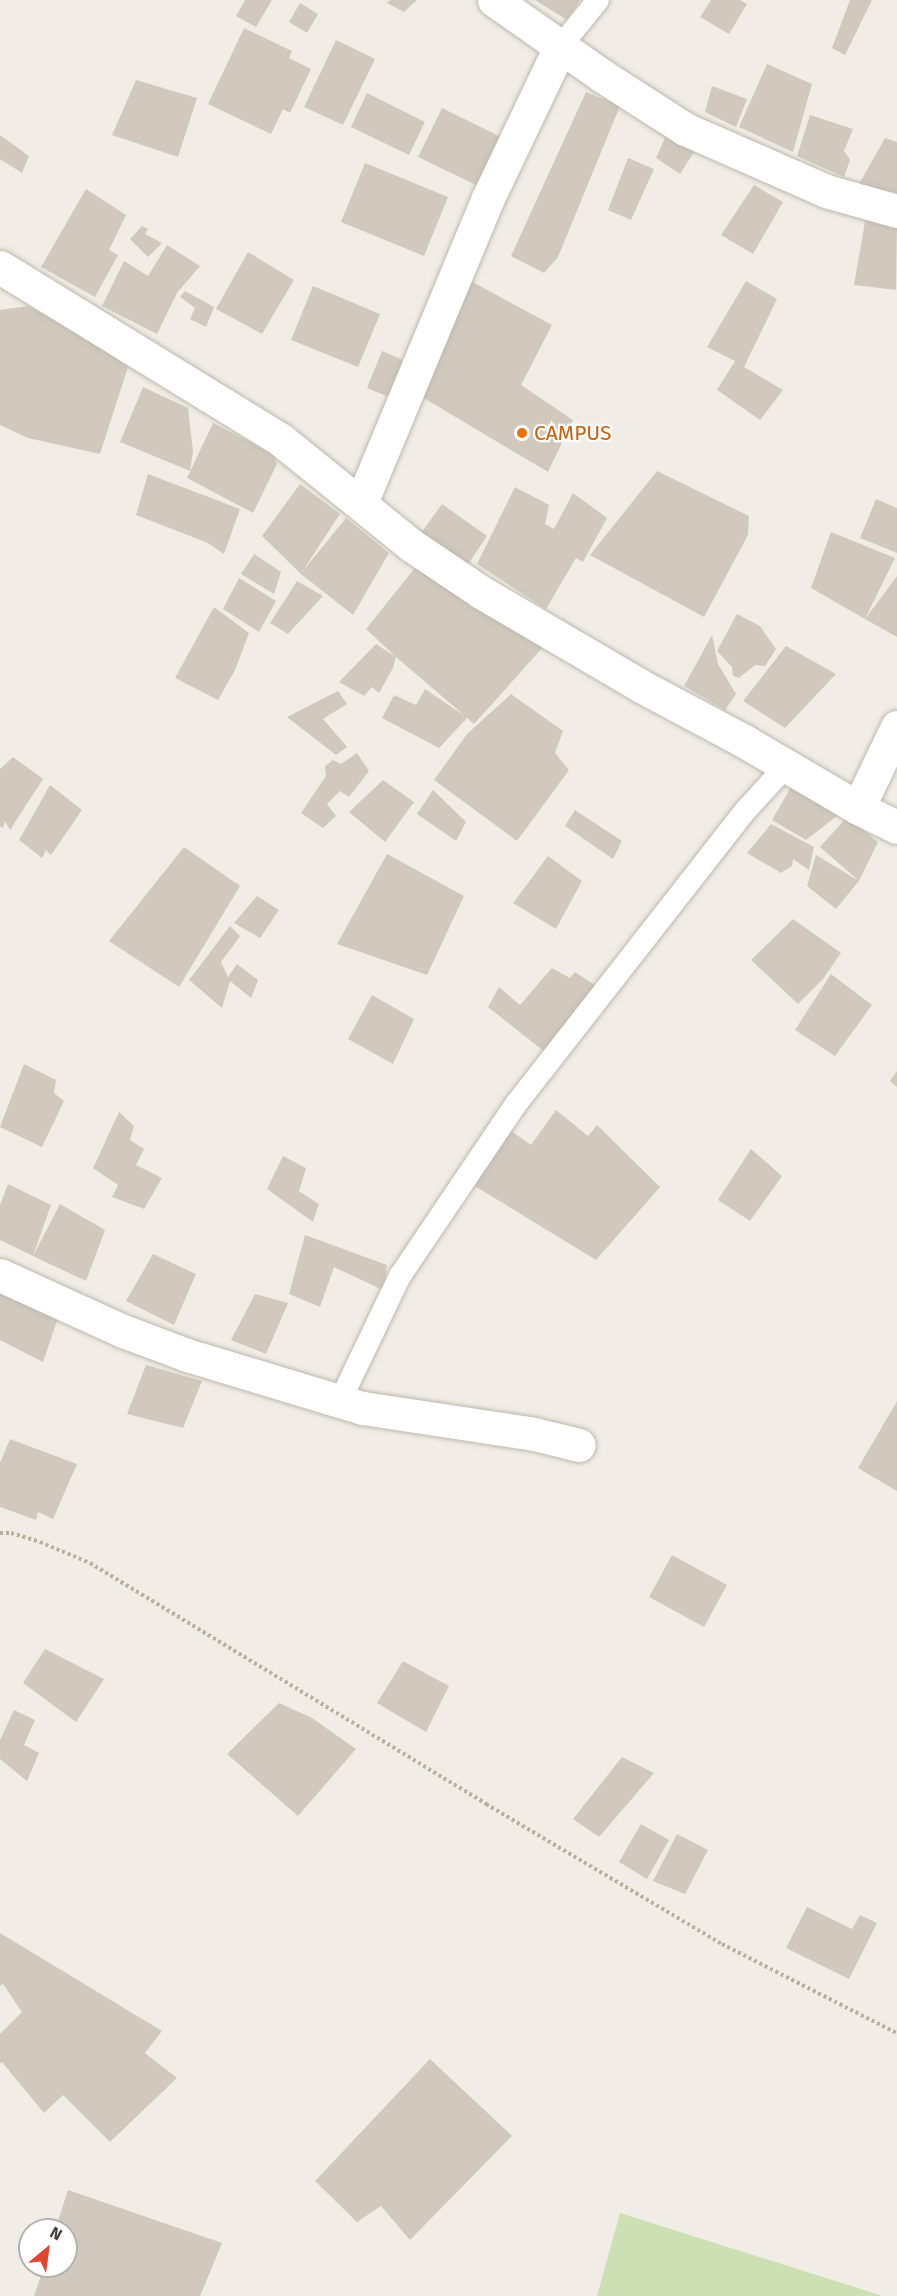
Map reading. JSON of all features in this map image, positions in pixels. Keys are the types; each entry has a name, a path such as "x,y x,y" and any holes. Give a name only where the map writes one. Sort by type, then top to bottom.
{"street":[{"path":"494,0 560,47 685,129 826,191 897,211"},
{"path":"361,503 488,198 560,47"},
{"path":"0,268 281,440 411,545 481,592 641,686 858,808 897,826"},
{"path":"858,808 897,727"},
{"path":"0,1275 123,1330 187,1355 363,1408 534,1434 579,1445"}],"lane":[{"path":"560,47 598,0"},
{"path":"340,1401 400,1276 516,1104 746,810 786,766"}],"path":[{"path":"0,1533 11,1533 40,1542 90,1563 722,1944 897,2033"}],"green space":[{"path":"620,2213 883,2296 597,2296"}],"building":[{"path":"245,0 272,0 256,27 236,16"},
{"path":"390,0 417,0 404,12 387,3"},
{"path":"535,0 580,0 567,20"},
{"path":"711,0 740,0 747,4 729,34 700,17"},
{"path":"850,0 872,0 845,55 832,48"},
{"path":"300,3 318,14 307,33 289,22"},
{"path":"244,28 292,51 289,58 311,69 290,113 283,109 271,134 208,104"},
{"path":"336,40 375,59 343,125 304,107"},
{"path":"767,64 812,84 793,152 739,127"},
{"path":"136,80 197,98 178,157 112,135"},
{"path":"712,86 747,99 736,127 705,112"},
{"path":"586,92 620,106 558,257 544,273 511,256"},
{"path":"367,93 425,122 409,155 351,127"},
{"path":"442,108 501,137 478,186 418,157"},
{"path":"810,115 853,129 844,151 850,160 844,177 797,156"},
{"path":"668,131 696,149 680,174 656,158"},
{"path":"0,135 29,156 22,173 0,159"},
{"path":"885,138 897,142 897,193 859,184"},
{"path":"628,158 654,169 631,220 608,210"},
{"path":"365,163 448,197 424,256 341,222"},
{"path":"754,185 783,202 753,254 721,235"},
{"path":"86,189 126,215 109,250 118,255 95,297 41,267"},
{"path":"866,216 897,222 896,290 854,285"},
{"path":"142,226 148,229 145,234 162,243 148,257 130,239"},
{"path":"167,245 200,266 177,293 157,334 102,306 124,261 148,276"},
{"path":"248,252 294,280 262,334 216,309"},
{"path":"469,280 552,325 521,385 573,420 548,472 422,397"},
{"path":"746,281 777,299 744,367 783,390 760,420 717,390 735,361 707,347"},
{"path":"313,286 380,314 358,367 291,340"},
{"path":"185,291 214,307 206,327 190,319 195,308 180,297"},
{"path":"28,306 80,334 128,367 100,454 28,438 0,425 0,310"},
{"path":"382,351 410,363 396,400 367,388"},
{"path":"143,387 188,408 193,451 190,471 120,442"},
{"path":"213,423 273,454 277,464 253,513 187,478"},
{"path":"657,471 749,516 748,535 704,617 590,555"},
{"path":"148,474 240,509 224,554 208,543 136,515"},
{"path":"300,484 340,514 302,572 346,518 389,553 353,615 301,574 262,536"},
{"path":"515,487 549,505 545,524 554,529 573,493 607,518 583,562 576,558 546,609 477,564"},
{"path":"876,499 897,508 897,553 860,538"},
{"path":"442,504 487,536 467,566 421,533"},
{"path":"831,532 895,558 865,619 811,588"},
{"path":"254,554 281,572 274,594 241,574"},
{"path":"422,559 544,646 474,724 467,718 439,748 382,718 394,695 416,705 425,689 465,716 366,629"},
{"path":"897,576 897,637 865,619"},
{"path":"239,578 276,601 259,632 223,609"},
{"path":"297,581 323,596 288,634 270,623"},
{"path":"214,607 249,633 235,670 218,700 175,678"},
{"path":"737,614 760,626 776,649 765,666 755,665 739,678 733,676 732,667 717,651"},
{"path":"712,635 718,664 736,694 725,710 684,686"},
{"path":"376,644 396,657 393,668 379,693 372,687 364,696 339,682"},
{"path":"786,646 836,674 785,728 743,701"},
{"path":"338,691 347,704 323,719 347,747 336,755 287,717"},
{"path":"511,694 563,731 555,753 569,770 517,841 434,780 467,734"},
{"path":"357,753 369,771 349,797 340,791 327,804 336,816 323,828 301,813 326,776 325,766 333,760 341,764"},
{"path":"13,757 43,779 10,830 5,821 3,828 0,826 0,769"},
{"path":"383,780 414,802 385,842 349,812"},
{"path":"795,780 842,812 806,840 772,820"},
{"path":"50,785 82,810 51,855 46,850 42,858 19,840"},
{"path":"433,790 466,822 456,841 417,814"},
{"path":"575,810 622,841 613,859 565,826"},
{"path":"847,817 878,842 859,881 820,847"},
{"path":"771,824 814,847 809,870 793,859 792,866 781,873 747,853"},
{"path":"184,847 240,886 179,987 109,941"},
{"path":"387,854 464,896 427,975 337,944"},
{"path":"816,855 859,881 836,909 807,886"},
{"path":"548,856 582,881 556,929 513,903"},
{"path":"257,896 279,910 260,938 234,923"},
{"path":"793,919 841,953 823,979 798,1004 751,960"},
{"path":"230,926 240,936 221,962 228,977 237,964 258,980 251,998 230,981 222,1008 189,980"},
{"path":"552,968 570,978 575,972 595,985 546,1053 488,1007 499,987 520,1005"},
{"path":"831,974 872,1005 835,1056 795,1030"},
{"path":"372,995 414,1019 393,1064 348,1039"},
{"path":"24,1064 56,1080 54,1093 64,1101 42,1147 0,1127"},
{"path":"897,1071 897,1087 890,1081"},
{"path":"556,1110 588,1136 597,1125 660,1187 596,1260 465,1180 508,1129 531,1145"},
{"path":"119,1112 134,1126 130,1140 144,1149 136,1165 162,1178 144,1209 112,1197 118,1185 93,1168"},
{"path":"751,1149 782,1176 750,1221 718,1200"},
{"path":"283,1156 306,1168 299,1191 319,1204 313,1222 267,1189"},
{"path":"8,1184 51,1205 33,1256 0,1240 0,1205"},
{"path":"60,1204 105,1230 86,1281 33,1256"},
{"path":"305,1235 387,1265 383,1290 334,1267 320,1307 289,1294"},
{"path":"153,1254 196,1274 174,1325 126,1301"},
{"path":"0,1290 58,1318 43,1362 0,1340"},
{"path":"255,1294 288,1303 266,1354 231,1340"},
{"path":"146,1365 202,1381 183,1428 127,1414"},
{"path":"897,1401 897,1491 858,1468"},
{"path":"10,1439 77,1464 53,1519 38,1512 36,1520 0,1507 0,1463"},
{"path":"672,1555 727,1585 704,1627 649,1597"},
{"path":"45,1649 104,1679 76,1722 23,1683"},
{"path":"403,1661 449,1686 426,1732 377,1703"},
{"path":"279,1703 312,1718 356,1749 298,1816 227,1754"},
{"path":"14,1710 35,1720 24,1745 39,1753 27,1781 0,1759 0,1740"},
{"path":"622,1757 654,1773 599,1837 573,1819"},
{"path":"641,1824 669,1840 647,1879 619,1862"},
{"path":"677,1834 708,1850 685,1894 653,1881"},
{"path":"807,1907 852,1929 860,1915 877,1923 849,1979 786,1948"},
{"path":"0,1933 162,2031 145,2053 177,2078 110,2142 63,2095 44,2113 2,2062 0,2064 0,2034 22,2012 3,1984 0,1986"},
{"path":"430,2059 512,2136 410,2240 381,2206 357,2222 315,2181"},
{"path":"68,2190 222,2243 200,2296 34,2296 40,2278 78,2278 78,2218 59,2218"}],"place":[{"name":"CAMPUS","path":"522,433"}]}
